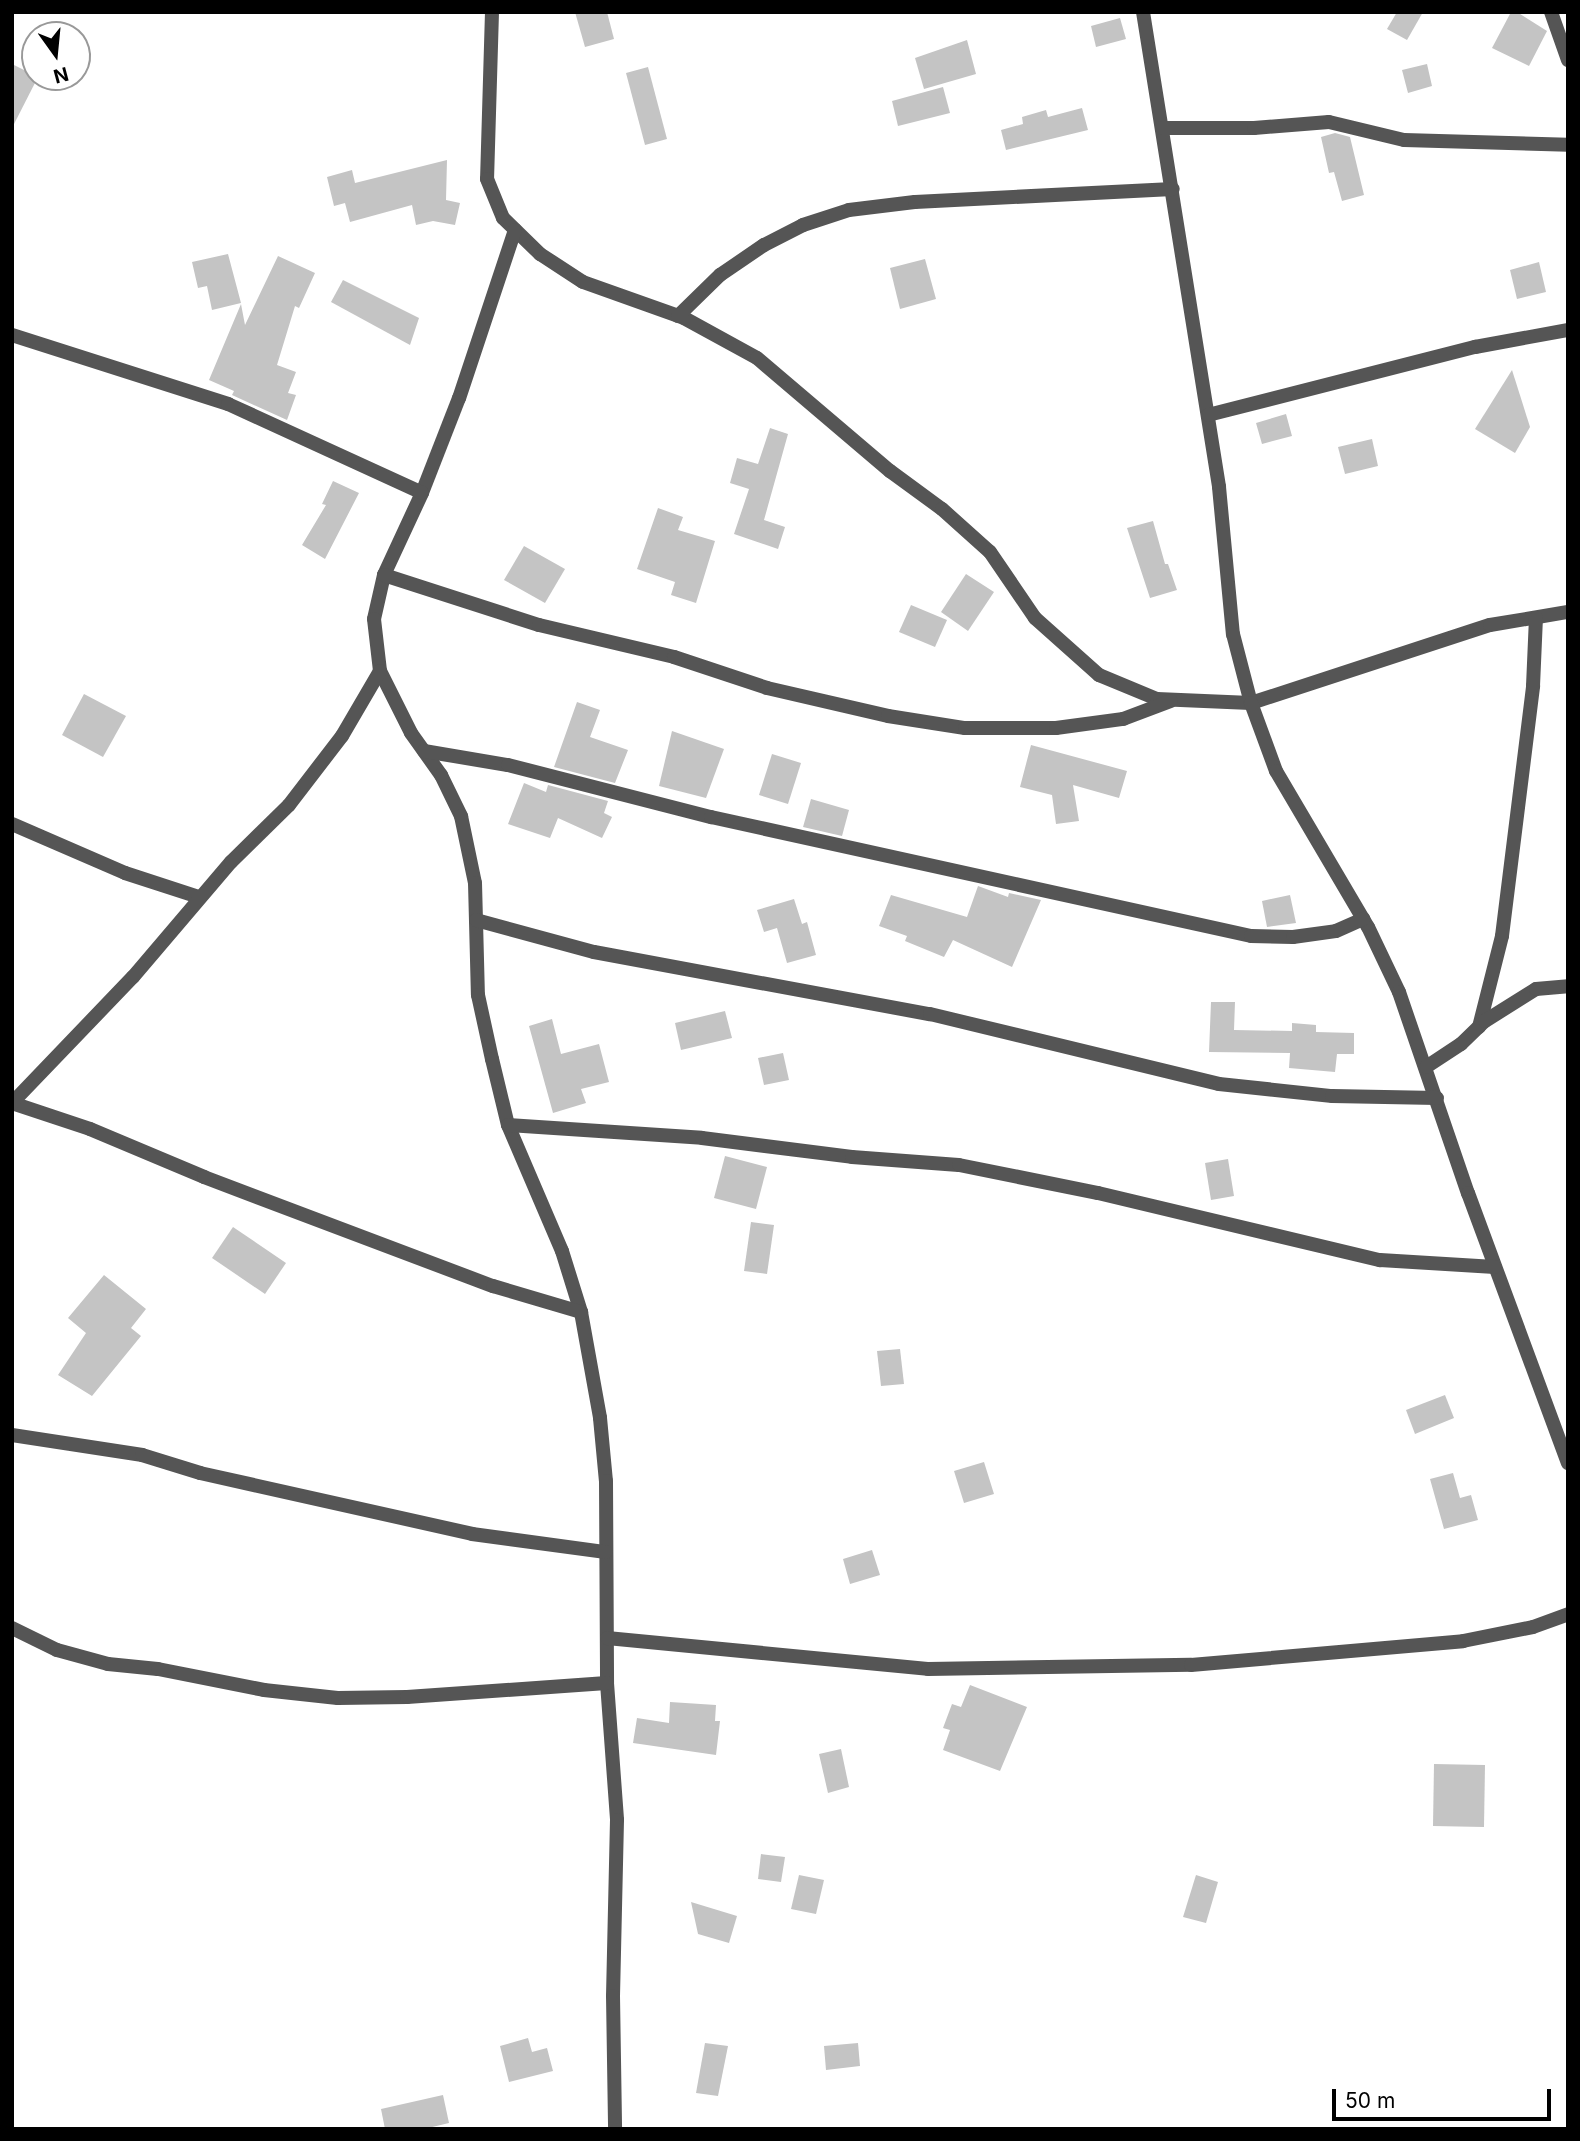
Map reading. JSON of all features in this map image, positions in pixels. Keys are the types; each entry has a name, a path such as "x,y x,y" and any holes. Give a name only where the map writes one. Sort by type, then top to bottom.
{"street":[{"path":"492,12 487,179 503,218 540,254 583,282 678,316 757,358 890,471 942,509 990,552 1035,618 1099,675 1157,699 1251,703 1490,625 1568,612"},
{"path":"1143,12 1219,487 1233,634 1251,703 1276,771 1363,919 1399,992 1495,1267 1568,1463"},
{"path":"1551,12 1568,60"},
{"path":"1162,128 1254,128 1329,122 1404,141 1568,145"},
{"path":"678,316 720,275 764,245 803,225 849,211 915,202 1173,190"},
{"path":"515,230 459,398 422,493 384,575 374,619 380,671 411,733 441,775 461,816 475,883 478,995 508,1125 562,1251 581,1312 600,1418 606,1481 607,1683 617,1820 612,1996 615,2129"},
{"path":"1208,415 1475,347 1568,330"},
{"path":"12,335 228,404 422,493"},
{"path":"384,575 539,625 674,657 767,688 901,718 965,728 1056,727 1124,719 1176,699"},
{"path":"1479,1027 1502,936 1533,686 1536,618"},
{"path":"380,671 342,736 289,806 199,897 132,977 12,1103 90,1129 204,1177 493,1286 581,1312"},
{"path":"424,751 508,765 711,817 1251,936 1293,937 1336,931 1363,919"},
{"path":"12,824 125,873 199,897"},
{"path":"476,920 594,952 930,1014 1219,1084 1332,1096 1437,1098"},
{"path":"1426,1067 1536,989 1568,986"},
{"path":"508,1125 702,1138 852,1157 959,1165 1098,1193 1380,1260 1495,1267"},
{"path":"12,1435 142,1455 200,1473 472,1534 606,1552"},
{"path":"607,1638 928,1669 1191,1665 1463,1641 1533,1627 1568,1614"},
{"path":"12,1629 57,1650 108,1664 158,1669 264,1690 338,1698 407,1697 607,1683"}],"building":[{"path":"575,12 607,12 614,39 585,47"},
{"path":"1397,12 1423,12 1407,40 1387,29"},
{"path":"1511,12 1517,12 1547,31 1529,66 1492,48"},
{"path":"1120,18 1126,39 1096,47 1091,26"},
{"path":"967,40 976,74 924,89 915,58"},
{"path":"12,64 21,68 21,91 31,91 12,128"},
{"path":"1427,64 1432,86 1408,93 1402,70"},
{"path":"648,67 667,139 645,145 626,73"},
{"path":"943,87 950,113 898,126 892,101"},
{"path":"1082,108 1088,130 1006,150 1001,130 1023,124 1022,117 1046,110 1048,117"},
{"path":"1335,133 1350,137 1364,195 1342,201 1334,172 1329,173 1321,137"},
{"path":"447,160 446,200 460,203 455,225 433,221 416,225 412,205 350,222 345,203 334,206 327,177 352,170 355,183"},
{"path":"228,254 241,303 212,310 207,286 198,288 192,262"},
{"path":"278,256 315,273 299,308 295,306 277,365 296,372 288,393 296,395 287,420 232,395 234,391 209,380 241,304 245,325"},
{"path":"925,259 936,299 900,309 890,268"},
{"path":"1539,262 1546,292 1517,299 1510,270"},
{"path":"343,280 419,318 410,345 331,302"},
{"path":"1512,370 1530,427 1515,453 1475,429"},
{"path":"1286,414 1292,436 1262,444 1256,423"},
{"path":"770,428 788,434 764,520 785,527 778,549 734,534 749,489 730,483 737,458 758,464"},
{"path":"1372,439 1378,466 1345,474 1338,447"},
{"path":"333,481 359,493 325,559 302,545 326,505 322,504"},
{"path":"658,508 683,517 678,530 715,541 696,603 671,595 675,582 637,569"},
{"path":"1153,521 1165,564 1168,564 1177,590 1150,598 1127,528"},
{"path":"524,546 565,569 545,603 504,580"},
{"path":"966,574 994,592 968,631 941,612"},
{"path":"911,605 947,620 935,647 899,632"},
{"path":"84,694 126,716 103,757 62,735"},
{"path":"577,702 600,710 590,737 628,750 615,783 554,767"},
{"path":"672,731 724,749 706,798 659,786"},
{"path":"1031,745 1127,771 1119,798 1073,785 1079,821 1056,824 1052,795 1020,787"},
{"path":"772,754 801,763 788,804 759,795"},
{"path":"524,783 546,792 548,785 608,801 604,813 612,817 602,838 558,818 550,838 508,824"},
{"path":"811,799 849,810 842,836 803,827"},
{"path":"978,886 1008,897 1009,893 1041,900 1012,967 953,940 944,957 905,941 907,936 879,926 891,895 967,917"},
{"path":"1290,895 1296,923 1267,927 1262,901"},
{"path":"794,899 802,924 807,922 816,955 787,963 777,928 764,932 757,910"},
{"path":"1211,1002 1235,1002 1234,1030 1292,1031 1292,1023 1316,1025 1316,1032 1354,1033 1354,1054 1337,1054 1335,1072 1289,1068 1290,1053 1209,1052"},
{"path":"725,1011 732,1038 681,1050 675,1023"},
{"path":"552,1019 561,1054 599,1044 609,1082 581,1089 586,1103 553,1113 529,1026"},
{"path":"783,1053 789,1080 764,1085 758,1058"},
{"path":"725,1156 767,1167 756,1209 714,1198"},
{"path":"1228,1159 1234,1196 1211,1200 1205,1163"},
{"path":"751,1222 774,1225 767,1274 744,1271"},
{"path":"233,1227 286,1263 265,1294 212,1258"},
{"path":"104,1275 146,1309 131,1328 141,1336 92,1396 58,1375 86,1333 68,1318"},
{"path":"900,1349 904,1384 881,1386 877,1351"},
{"path":"1445,1395 1454,1418 1415,1434 1406,1410"},
{"path":"984,1462 994,1494 964,1503 954,1471"},
{"path":"1453,1473 1460,1498 1471,1495 1478,1520 1444,1529 1430,1479"},
{"path":"872,1550 880,1575 850,1584 843,1559"},
{"path":"970,1685 1027,1707 1000,1771 943,1750 950,1730 943,1728 952,1704 961,1707"},
{"path":"670,1702 716,1705 715,1721 720,1721 716,1755 633,1743 637,1718 669,1723"},
{"path":"841,1749 849,1787 828,1793 819,1754"},
{"path":"1434,1764 1485,1765 1484,1827 1433,1826"},
{"path":"761,1854 785,1857 781,1882 758,1879"},
{"path":"799,1875 824,1880 816,1914 791,1909"},
{"path":"1196,1875 1218,1882 1206,1923 1183,1917"},
{"path":"691,1902 737,1916 729,1943 698,1934"},
{"path":"528,2038 532,2052 547,2048 553,2071 509,2082 500,2046"},
{"path":"705,2043 728,2046 718,2096 696,2093"},
{"path":"858,2043 860,2066 826,2070 824,2046"},
{"path":"443,2095 449,2123 424,2129 385,2129 381,2109"}]}
